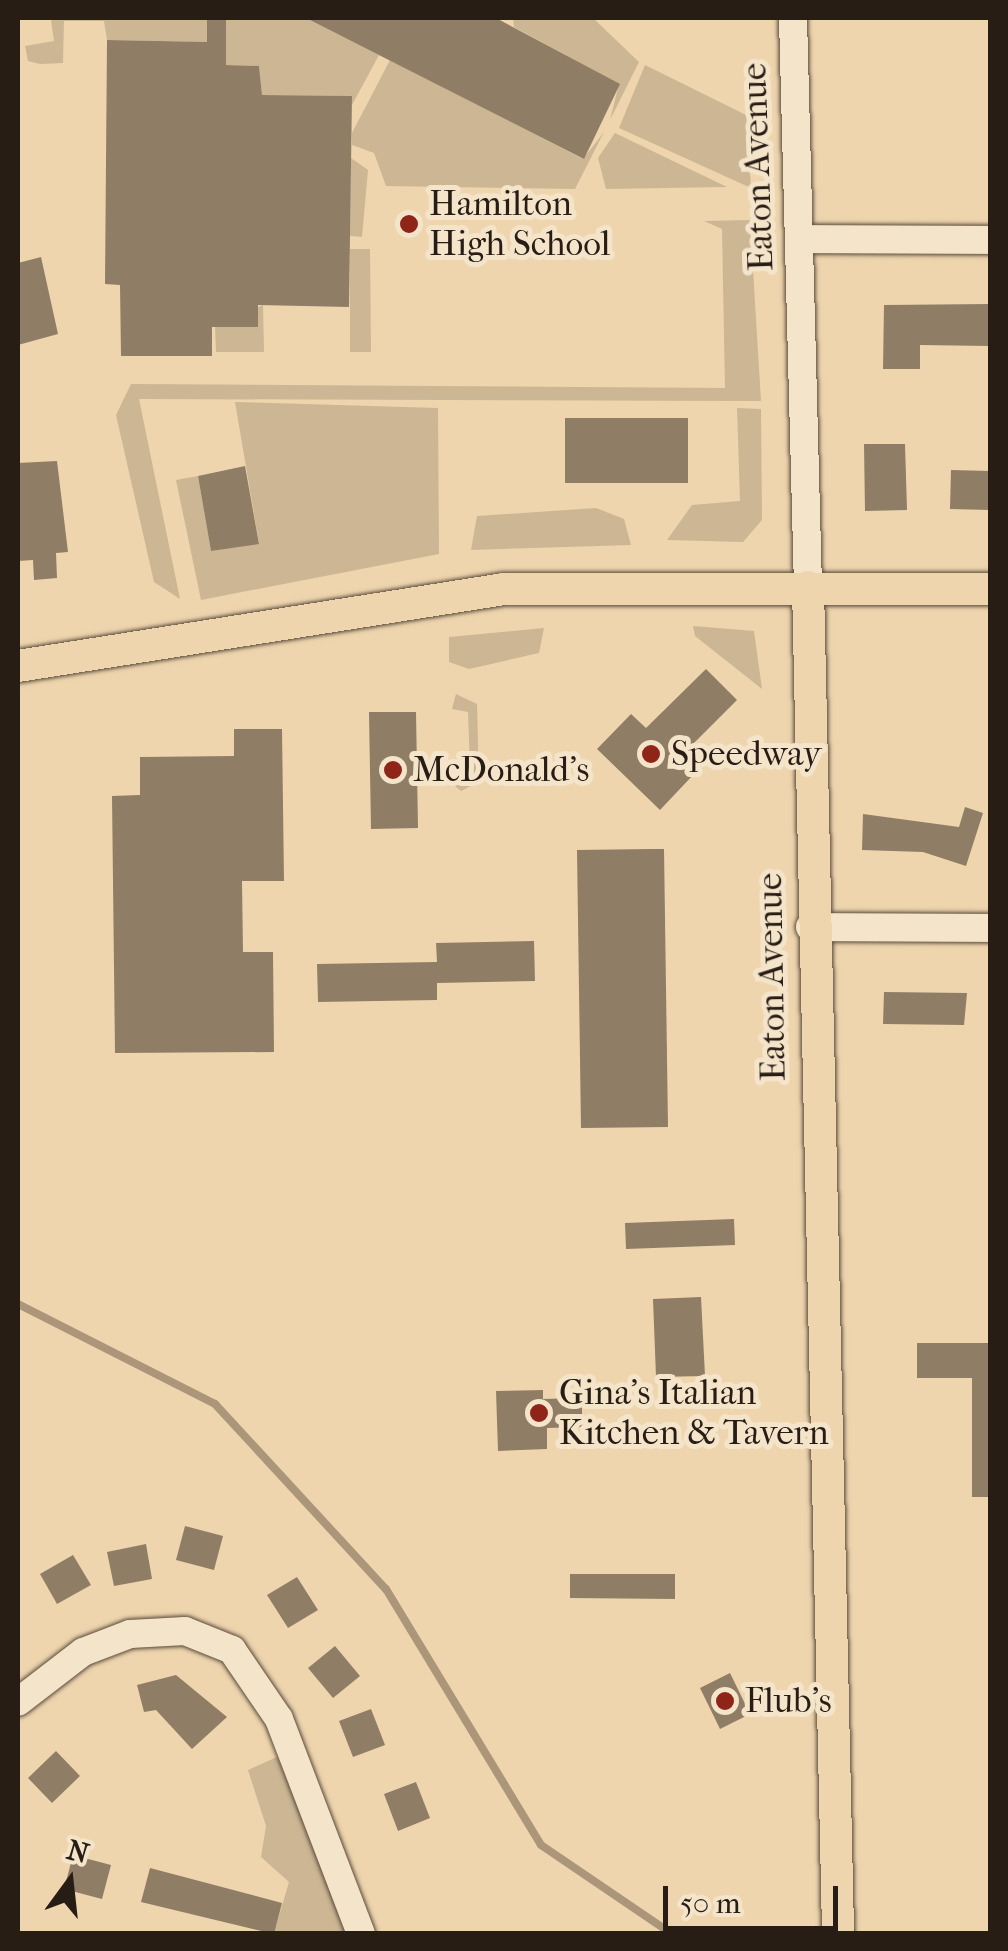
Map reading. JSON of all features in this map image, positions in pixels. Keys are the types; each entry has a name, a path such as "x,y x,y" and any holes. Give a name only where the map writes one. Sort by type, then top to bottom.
{"main road":[{"name":"Eaton Avenue","path":"808,587 810,927 838,1932"},
{"path":"18,666 503,589 990,588"}],"street":[{"name":"Eaton Avenue","path":"793,18 808,587"},
{"path":"801,239 990,240"},
{"path":"810,927 990,928"},
{"path":"18,1702 83,1652 130,1634 185,1631 232,1650 279,1719 361,1934"}],"shaded area":[{"path":"20,18 207,18 207,42 107,40 104,21 64,21 63,63 40,64 28,61 25,46 54,41 51,20"},
{"path":"226,18 306,18 379,55 352,105 351,96 262,95 259,66 226,65"},
{"path":"513,18 593,18 639,62 610,120 619,84 514,27"},
{"path":"390,60 583,159 604,132 575,189 386,186 374,153 352,145 352,133"},
{"path":"645,65 746,115 751,188 619,128"},
{"path":"615,133 727,187 606,189 598,158"},
{"path":"351,158 368,170 362,237 350,236"},
{"path":"750,220 761,401 139,399 180,599 154,582 116,415 131,384 725,388 722,229 704,221"},
{"path":"350,249 370,249 371,352 350,352"},
{"path":"263,305 264,352 216,352 215,327"},
{"path":"235,402 438,408 439,554 201,600 176,480 198,476 211,551 259,543"},
{"path":"737,408 761,409 762,520 743,542 667,540 692,505 740,501"},
{"path":"596,508 624,519 631,545 471,550 477,516"},
{"path":"693,626 754,631 762,689 695,636"},
{"path":"544,628 539,653 469,669 449,662 449,637"},
{"path":"456,694 477,704 479,782 461,791 450,782 470,767 468,712 452,709"},
{"path":"277,1757 357,1933 274,1933 289,1882 261,1857 266,1826 248,1770"}],"building":[{"name":"Hamilton High School","path":"207,18 226,18 226,65 259,66 262,95 352,96 349,307 258,305 258,327 212,327 212,356 121,356 120,285 105,284 107,40 207,42"},
{"name":"Hamilton High School","path":"306,18 496,18 620,84 584,159"},
{"path":"41,257 58,334 18,345 18,263"},
{"path":"990,304 990,346 920,345 920,369 883,369 884,305"},
{"path":"565,418 688,418 688,483 565,483"},
{"path":"864,444 905,444 907,510 865,511"},
{"path":"57,461 68,552 56,553 57,578 34,580 33,560 18,561 18,463"},
{"path":"245,466 259,544 211,551 198,476"},
{"path":"951,470 990,471 990,510 950,509"},
{"path":"706,669 737,700 678,759 694,774 660,810 597,749 631,714 646,728"},
{"name":"McDonald's","path":"369,712 416,712 418,828 371,829"},
{"path":"234,729 282,729 284,881 242,881 243,952 273,952 274,1052 115,1053 112,796 140,795 140,757 234,756"},
{"path":"965,807 983,813 966,866 923,852 862,850 863,814 959,827"},
{"path":"664,849 668,1127 581,1128 577,850"},
{"path":"534,941 535,981 437,983 437,1000 318,1002 317,964 437,962 436,943"},
{"path":"884,992 967,993 964,1025 883,1024"},
{"path":"734,1219 735,1245 626,1249 625,1223"},
{"path":"701,1297 705,1376 656,1377 653,1299"},
{"path":"917,1343 990,1343 990,1497 972,1497 972,1378 917,1378"},
{"name":"Gina's Italian Kitchen & Tavern","path":"543,1390 543,1399 582,1398 582,1427 547,1428 547,1449 498,1451 496,1391"},
{"path":"185,1526 223,1536 214,1570 176,1560"},
{"path":"146,1544 152,1579 114,1586 107,1552"},
{"path":"73,1555 91,1585 57,1604 40,1574"},
{"path":"570,1574 675,1574 675,1599 570,1598"},
{"path":"297,1577 318,1610 288,1628 267,1595"},
{"path":"335,1646 360,1676 333,1698 308,1668"},
{"name":"Flub's","path":"730,1673 750,1714 720,1729 700,1688"},
{"path":"176,1675 227,1717 192,1749 156,1710 144,1712 137,1685"},
{"path":"371,1709 385,1745 353,1757 339,1721"},
{"path":"56,1751 80,1776 52,1803 28,1778"},
{"path":"416,1782 430,1818 398,1831 384,1794"},
{"path":"73,1855 111,1865 102,1899 64,1889"},
{"path":"150,1868 282,1903 274,1934 141,1902"}],"waterway":[{"path":"18,1304 215,1404 386,1589 541,1845 672,1934"}],"place":[{"name":"Hamilton High School","path":"409,224"},
{"name":"Speedway","path":"651,754"},
{"name":"McDonald's","path":"393,770"},
{"name":"Gina's Italian Kitchen & Tavern","path":"539,1413"},
{"name":"Flub's","path":"725,1701"}]}
